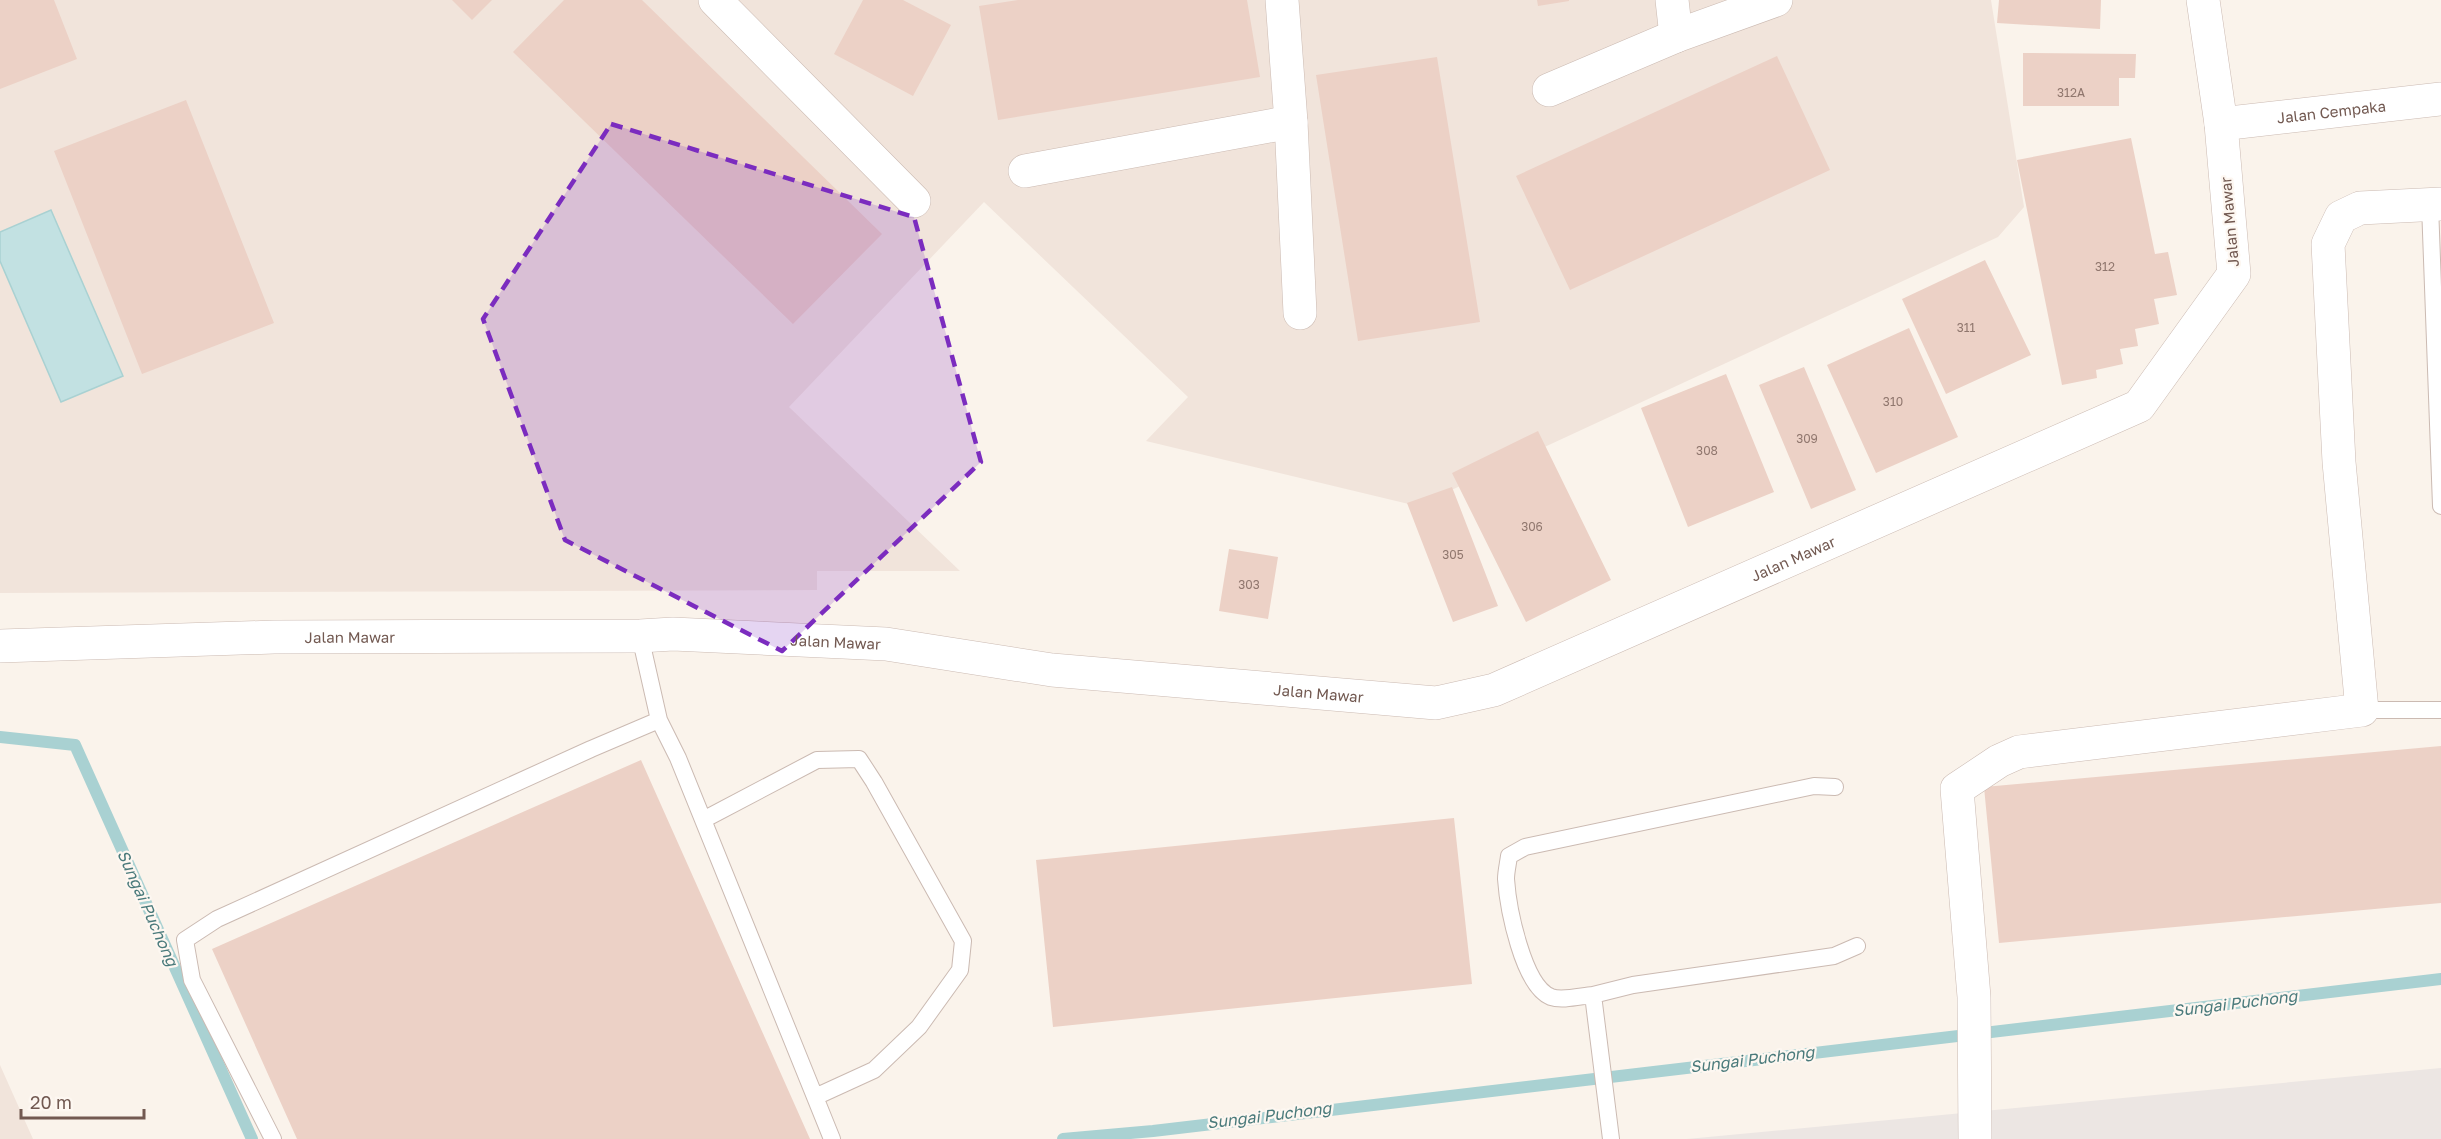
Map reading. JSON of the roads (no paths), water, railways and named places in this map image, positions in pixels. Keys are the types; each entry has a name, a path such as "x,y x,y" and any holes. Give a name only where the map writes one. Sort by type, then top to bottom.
{"street":[{"path":"715,0 914,201"},
{"path":"1282,0 1299,313"},
{"path":"1672,0 1676,36"},
{"path":"1549,90 1676,36 1776,0"},
{"name":"Jalan Mawar","path":"0,646 284,636 640,636 673,634 886,644 1052,670 1436,703 1494,690 2139,406 2234,274 2221,124 2203,0"},
{"name":"Jalan Cempaka","path":"2221,124 2441,99"},
{"path":"1025,171 1290,122"},
{"path":"1975,1139 1974,998 1957,789 1999,761 2019,752 2362,710 2339,462 2328,244 2341,217 2360,208 2436,205"}],"lane":[{"path":"2436,205 2441,507"},
{"path":"640,636 659,720 704,820 832,1139"},
{"path":"2362,710 2441,710"},
{"path":"273,1139 192,980 185,940 217,920 659,720"},
{"path":"704,820 817,760 859,759 963,941 960,970 919,1027 874,1070 815,1097"},
{"path":"1835,787 1814,786 1525,847 1509,856 1506,877 1512,922 1532,977 1541,990 1553,998 1593,995 1633,985 1834,956 1857,946"},
{"path":"1593,995 1611,1139"}],"water":[{"path":"51,210 123,376 61,402 0,261 0,232"}],"waterway":[{"name":"Sungai Puchong","path":"0,737 75,745 252,1139"},
{"name":"Sungai Puchong","path":"1063,1139 1153,1131 2441,979"}]}
